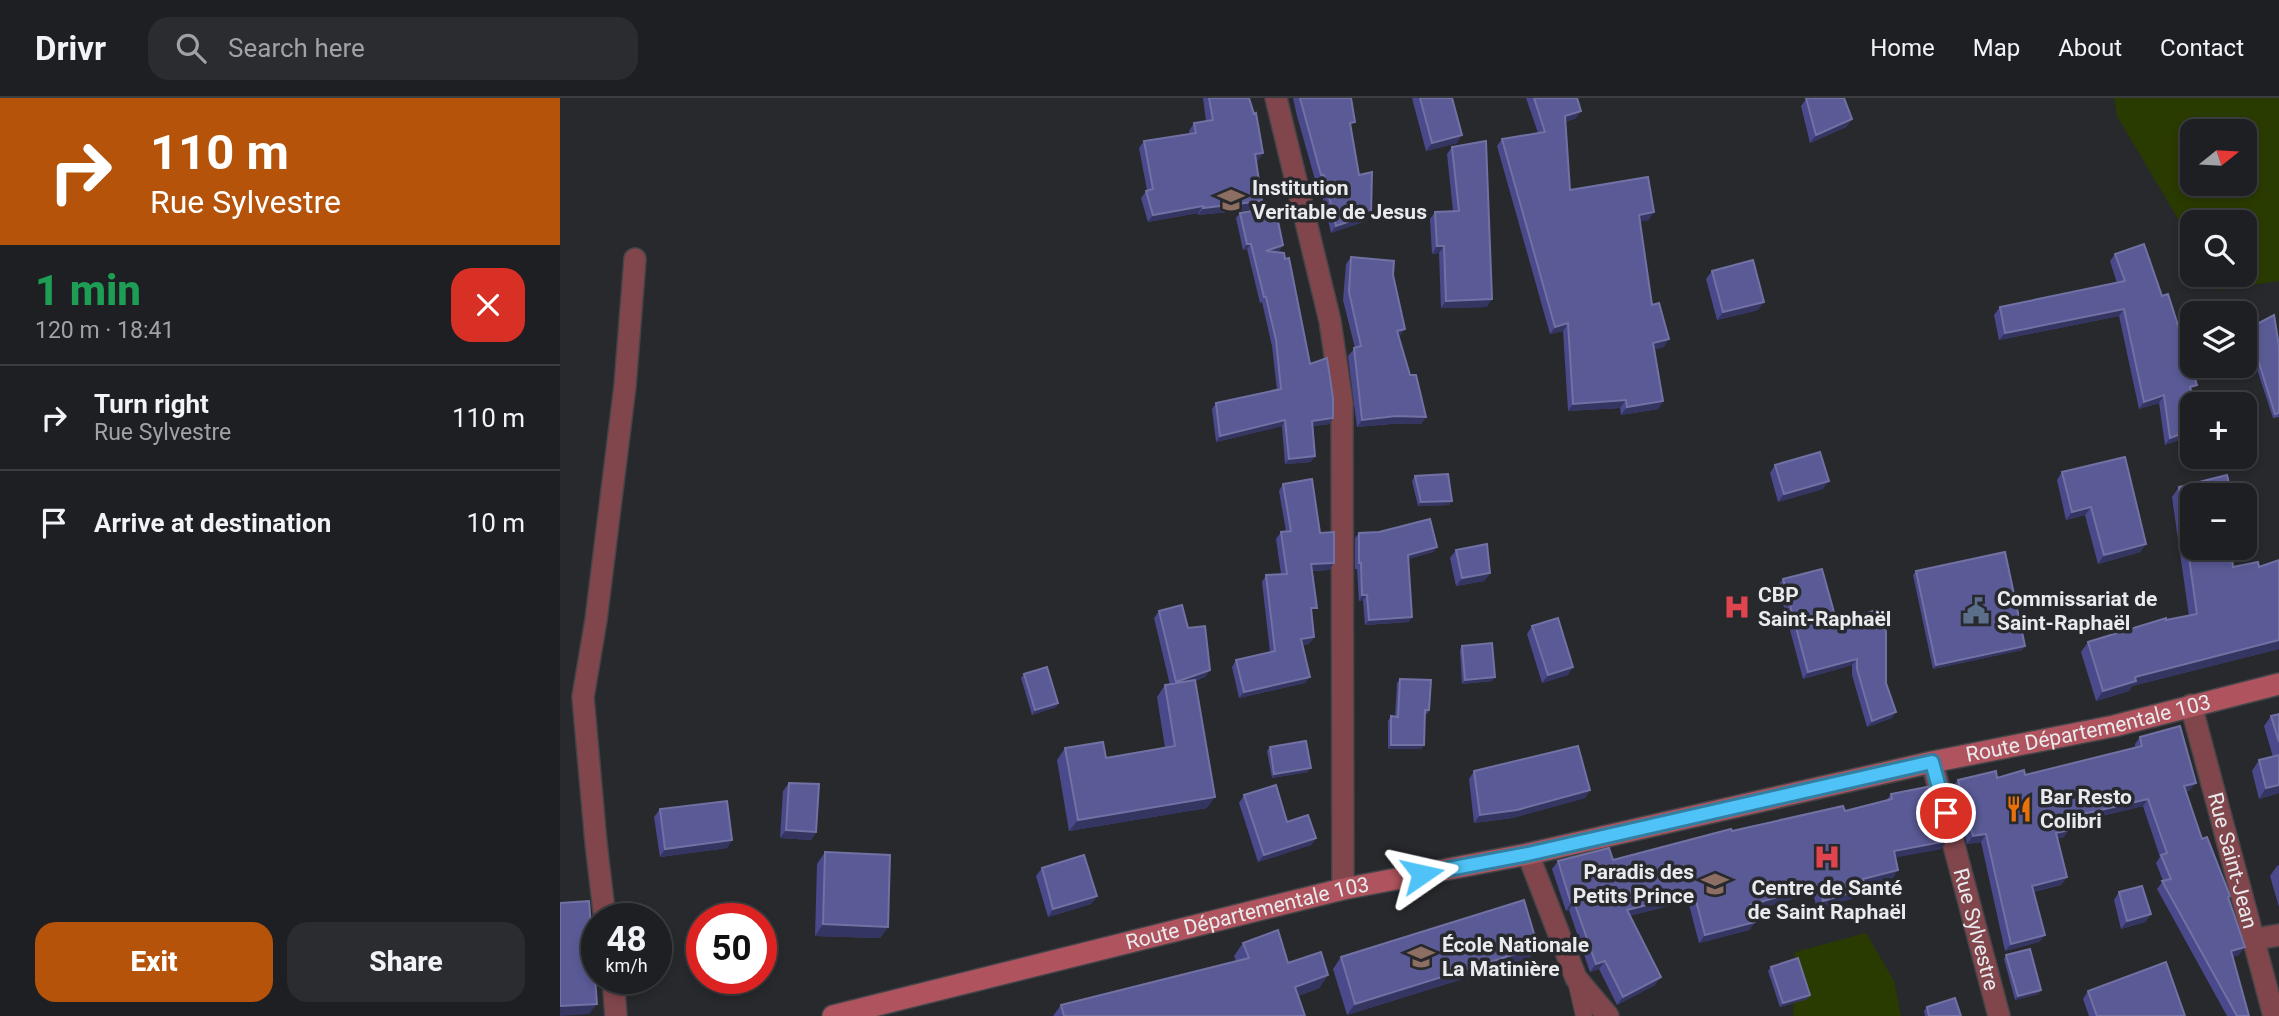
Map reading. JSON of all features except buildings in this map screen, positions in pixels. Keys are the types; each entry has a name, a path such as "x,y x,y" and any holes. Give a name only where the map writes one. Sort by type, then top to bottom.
{"main road":[{"name":"Route Départementale 103","path":"833,1016 1342,889 1528,854 1932,762 2114,726 2279,684"}],"street":[{"path":"1276,98 1331,321 1342,403 1342,889"},
{"path":"603,903 583,697 596,620 623,400 635,259"},
{"name":"Rue Saint-Jean","path":"2191,705 2274,1016"},
{"name":"Rue Sylvestre","path":"1932,762 1999,1016"},
{"path":"1528,854 1576,978 1608,1016"},
{"path":"2255,939 2279,934"},
{"path":"614,994 616,1016"}],"lane":[{"path":"1576,978 1584,1016"}],"green space":[{"path":"2114,98 2279,98 2279,281 2257,284 2257,210 2180,210 2180,222 2117,116"},
{"path":"2218,287 2240,287 2220,290"},
{"path":"1866,933 1894,981 1901,1016 1793,1016 1795,952"}],"place":[{"name":"Institution Veritable de Jesus","path":"1231,200"},
{"name":"CBP Saint-Raphaël","path":"1737,607"},
{"name":"Commissariat de Saint-Raphaël","path":"1976,611"},
{"name":"Bar Resto Colibri","path":"2019,809"},
{"name":"Centre de Santé de Saint Raphaël","path":"1827,857"},
{"name":"Paradis des Petits Prince","path":"1715,884"},
{"name":"École Nationale La Matinière","path":"1421,957"}],"route":[{"path":"1422,874 1528,854 1932,762 1946,813"}]}
